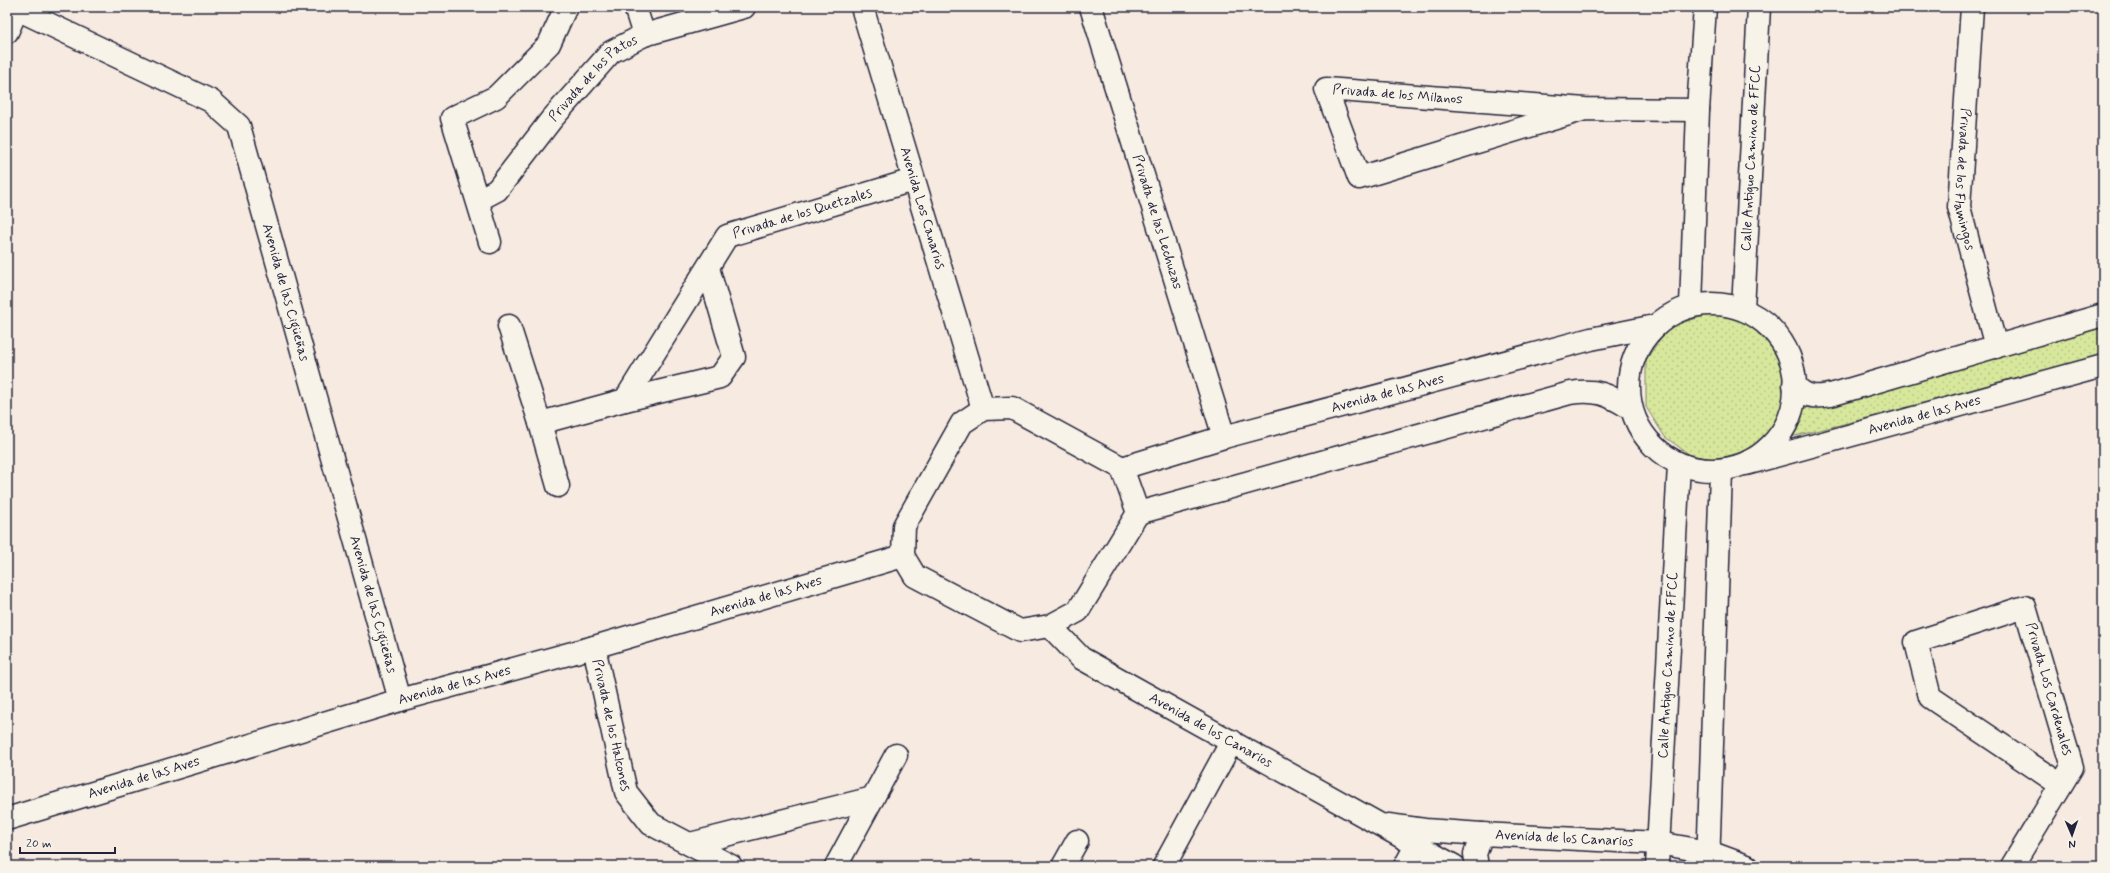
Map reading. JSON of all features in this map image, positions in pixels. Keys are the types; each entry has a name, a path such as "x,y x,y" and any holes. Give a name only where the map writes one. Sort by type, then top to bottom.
{"street":[{"path":"490,242 452,118 496,98 549,44 566,7"},
{"path":"635,7 644,35"},
{"name":"Privada de los Patos","path":"478,200 497,190 551,120 611,52 644,35 744,7"},
{"name":"Avenida Los Canarios","path":"862,7 982,409"},
{"name":"Privada de las Lechuzas","path":"1091,7 1224,437"},
{"path":"1691,306 1698,110 1705,7"},
{"name":"Calle Antiguo Camino de FFCC","path":"1743,309 1759,7"},
{"name":"Privada de los Flamingos","path":"1972,7 1959,207 1996,347"},
{"path":"7,32 18,8"},
{"name":"Avenida de las Cigüeñas","path":"18,8 211,100 239,126 400,700"},
{"name":"Privada de los Milanos","path":"1585,109 1359,178 1326,89 1585,109 1698,110"},
{"name":"Privada de los Quetzales","path":"626,400 727,236 913,180"},
{"path":"540,423 720,377 734,357 708,268"},
{"path":"1709,859 1721,471 1679,465 1648,442 1630,408 1630,369 1639,346 1655,326 1691,306 1717,304 1743,309 1775,332 1794,367 1794,407 1785,430 1768,450 1746,464"},
{"path":"1794,385 1802,394 1816,398 1834,394 2103,314"},
{"path":"508,326 540,423 558,486"},
{"name":"Avenida de las Aves","path":"1122,468 1224,437 1591,339 1655,326"},
{"name":"Avenida de las Aves","path":"1721,471 2103,366"},
{"path":"1138,513 1122,468 1012,408 982,409 962,423 904,526 903,556 915,576 1020,631 1050,626 1078,611 1138,513 1570,392 1587,390 1610,395 1630,408"},
{"name":"Calle Antiguo Camino de FFCC","path":"1657,866 1679,465"},
{"name":"Avenida de las Aves","path":"7,819 400,700 594,647 903,556"},
{"name":"Privada Los Cardenales","path":"2012,866 2072,767 2025,607 1916,642 1930,697 2061,785"},
{"name":"Avenida de los Canarios","path":"1050,626 1081,658 1379,824 1420,838 1454,866"},
{"name":"Privada de los Halcones","path":"594,647 626,792 651,824 731,866"},
{"path":"1164,866 1232,741"},
{"path":"836,866 896,756"},
{"path":"690,844 873,798"},
{"path":"1477,866 1475,854 1482,834"},
{"name":"Avenida de los Canarios","path":"1420,838 1482,834 1658,842 1709,859 1747,866"},
{"path":"1405,866 1420,838"},
{"path":"1063,866 1077,841"}],"green space":[{"path":"1717,312 1746,321 1786,359 1787,413 2103,327 2103,360 1791,437 1748,456 1722,462 1693,457 1665,437 1646,407 1646,360 1668,327"}]}
